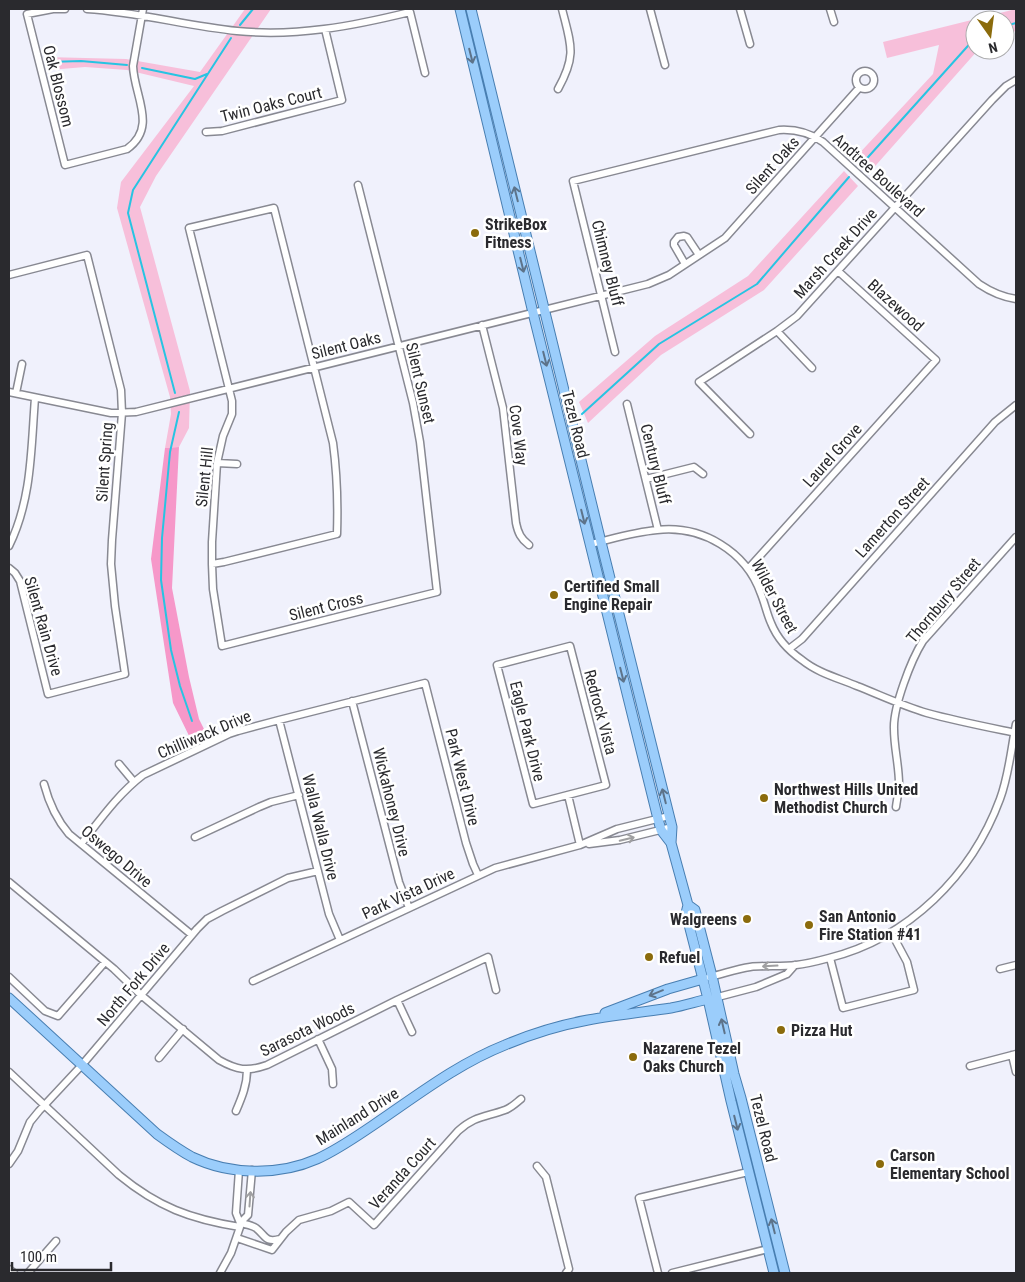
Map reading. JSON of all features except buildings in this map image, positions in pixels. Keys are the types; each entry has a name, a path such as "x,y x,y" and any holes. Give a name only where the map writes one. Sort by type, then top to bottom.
{"main road":[{"name":"Tezel Road","path":"460,9 661,830 670,843 688,905 686,913 707,978 741,1098 785,1273"},
{"name":"Tezel Road","path":"471,9 672,827 670,843"},
{"name":"Mainland Drive","path":"9,998 157,1134 180,1150 211,1164 239,1170 252,1170 285,1168 302,1165 317,1159 342,1146 474,1059 521,1038 586,1020 668,989 707,978"},
{"name":"Tezel Road","path":"712,998 731,1101 774,1273"},
{"name":"Mainland Drive","path":"586,1020 672,1008 712,998"}],"street":[{"name":"Oak Blossom","path":"65,9 27,14 65,165 127,149 139,137 144,122 133,75 133,66 142,16"},
{"path":"87,9 116,11 244,32 325,30 410,12 424,73"},
{"path":"142,16 143,9"},
{"path":"558,89 569,67 571,49 562,9"},
{"path":"650,9 665,65"},
{"path":"740,9 750,44"},
{"path":"830,9 834,22"},
{"name":"Twin Oaks Court","path":"206,132 222,131 342,100 325,30"},
{"name":"Marsh Creek Drive","path":"750,434 699,382 797,316 992,100 1006,86 1016,80"},
{"name":"Silent Oaks","path":"9,392 98,411 122,413 146,410 648,284 659,280 717,244 731,231 859,88"},
{"name":"Andtree Boulevard","path":"573,181 772,131 797,130 815,137 830,147 979,284 1001,296 1016,299"},
{"name":"Chimney Bluff","path":"573,181 615,352"},
{"name":"Silent Sunset","path":"358,186 413,403 420,442 437,592"},
{"name":"Silent Hill","path":"222,646 214,589 212,542 217,462 223,436 232,414 232,401 189,228 274,208 314,368"},
{"path":"685,264 674,246 674,242 678,237 687,237 699,255"},
{"name":"Silent Spring","path":"9,275 87,255 119,380 122,413 111,564 115,606 126,674 48,694"},
{"name":"Blazewood","path":"838,271 936,360"},
{"name":"Cove Way","path":"482,325 503,408 516,523 522,539 529,545"},
{"path":"777,331 812,368"},
{"name":"Laurel Grove","path":"748,569 936,360"},
{"path":"16,393 22,364"},
{"path":"212,564 337,534 338,504 335,460 327,416 314,368"},
{"path":"9,546 22,516 26,497 35,398"},
{"name":"Century Bluff","path":"627,404 658,530"},
{"name":"Lamerton Street","path":"789,649 802,639 995,422 1016,404"},
{"path":"217,462 237,464"},
{"path":"646,479 694,468 703,474"},
{"name":"Wilder Street","path":"590,544 658,530 688,531 716,541 733,553 748,569 758,585 770,622 780,640 800,659 816,669 927,713 1015,733"},
{"name":"Thornbury Street","path":"896,807 899,777 894,717 912,661 923,641 1016,536"},
{"name":"Silent Rain Drive","path":"9,568 20,581 48,694"},
{"name":"Silent Cross","path":"222,646 437,592"},
{"name":"Eagle Park Drive","path":"568,795 533,804 497,665 570,646"},
{"name":"Redrock Vista","path":"568,795 606,785 570,646"},
{"name":"Chilliwack Drive","path":"81,844 120,796 134,782 152,771 229,734 425,683"},
{"name":"Park West Drive","path":"425,683 466,844 478,876"},
{"name":"Wickahoney Drive","path":"352,701 399,882 409,908"},
{"name":"Walla Walla Drive","path":"279,720 332,923 340,940"},
{"path":"707,978 751,967 795,965 853,951 880,939 917,914 948,887 973,854 987,829 1001,797 1008,774 1016,724"},
{"path":"119,764 134,782"},
{"name":"Oswego Drive","path":"44,784 49,802 69,834 192,935"},
{"path":"195,837 271,802 299,795"},
{"path":"568,795 580,844"},
{"name":"Park Vista Drive","path":"253,981 505,864 580,844 617,829 669,816"},
{"name":"Park Vista Drive","path":"580,844 620,840 672,827"},
{"name":"North Fork Drive","path":"9,1164 18,1151 30,1122 82,1065 207,919 288,878 318,871"},
{"name":"Sarasota Woods","path":"9,882 106,962 141,995 219,1060 240,1069 247,1070 267,1065 488,957 496,990"},
{"path":"830,958 843,1008 914,990 907,962 891,932"},
{"path":"9,977 45,1011 58,1016 106,962"},
{"path":"712,998 756,987 787,974 795,965"},
{"path":"1000,969 1016,965"},
{"path":"397,1000 412,1032"},
{"path":"159,1058 183,1029"},
{"path":"318,1039 332,1070 334,1084"},
{"path":"970,1066 1014,1055 1016,1072"},
{"path":"236,1111 243,1096 247,1070"},
{"path":"9,1072 119,1175 147,1196 172,1209 201,1220 251,1225 266,1239 281,1239"},
{"name":"Veranda Court","path":"237,1238 272,1250 299,1220 330,1211 349,1202 374,1225 466,1124 480,1117 506,1110 522,1099"},
{"path":"537,1166 546,1176 568,1271"},
{"path":"239,1170 236,1213 240,1225"},
{"path":"220,1273 231,1253 240,1225 248,1215 252,1170"},
{"path":"658,1273 639,1198 748,1172"},
{"path":"28,1273 56,1241"},
{"path":"672,1273 768,1249"},
{"path":"9,1269 14,1273"}],"shaded area":[{"path":"245,9 271,9 156,176 140,207 190,391 189,428 179,447 165,448 171,414 170,397 117,208 121,182 194,86 127,70 85,67 49,70 45,57 126,59 200,72"},
{"path":"1016,9 1015,31 1015,10 1012,10"},
{"path":"965,22 965,60 969,60 869,173 854,159 933,74 939,45 887,58 883,42"},
{"path":"844,171 858,186 764,290 661,355 588,423 579,402 655,336 748,276"},
{"path":"179,447 172,588 199,719 209,739 194,746 173,703 151,559 165,448"}],"waterway":[{"path":"240,25 253,9"},
{"path":"175,393 128,213 133,190 231,38"},
{"path":"861,165 965,49"},
{"path":"48,62 81,61 127,65"},
{"path":"142,68 195,79 207,74"},
{"path":"582,414 659,344 757,284 849,177"},
{"path":"179,412 170,452 162,538 161,580 171,650 180,686 192,721"}],"place":[{"name":"StrikeBox Fitness","path":"475,233"},
{"name":"Certified Small Engine Repair","path":"554,595"},
{"name":"Northwest Hills United Methodist Church","path":"764,798"},
{"name":"Walgreens","path":"747,919"},
{"name":"San Antonio Fire Station #41","path":"809,925"},
{"name":"Refuel","path":"649,957"},
{"name":"Pizza Hut","path":"781,1030"},
{"name":"Nazarene Tezel Oaks Church","path":"633,1057"},
{"name":"Carson Elementary School","path":"880,1164"}]}
